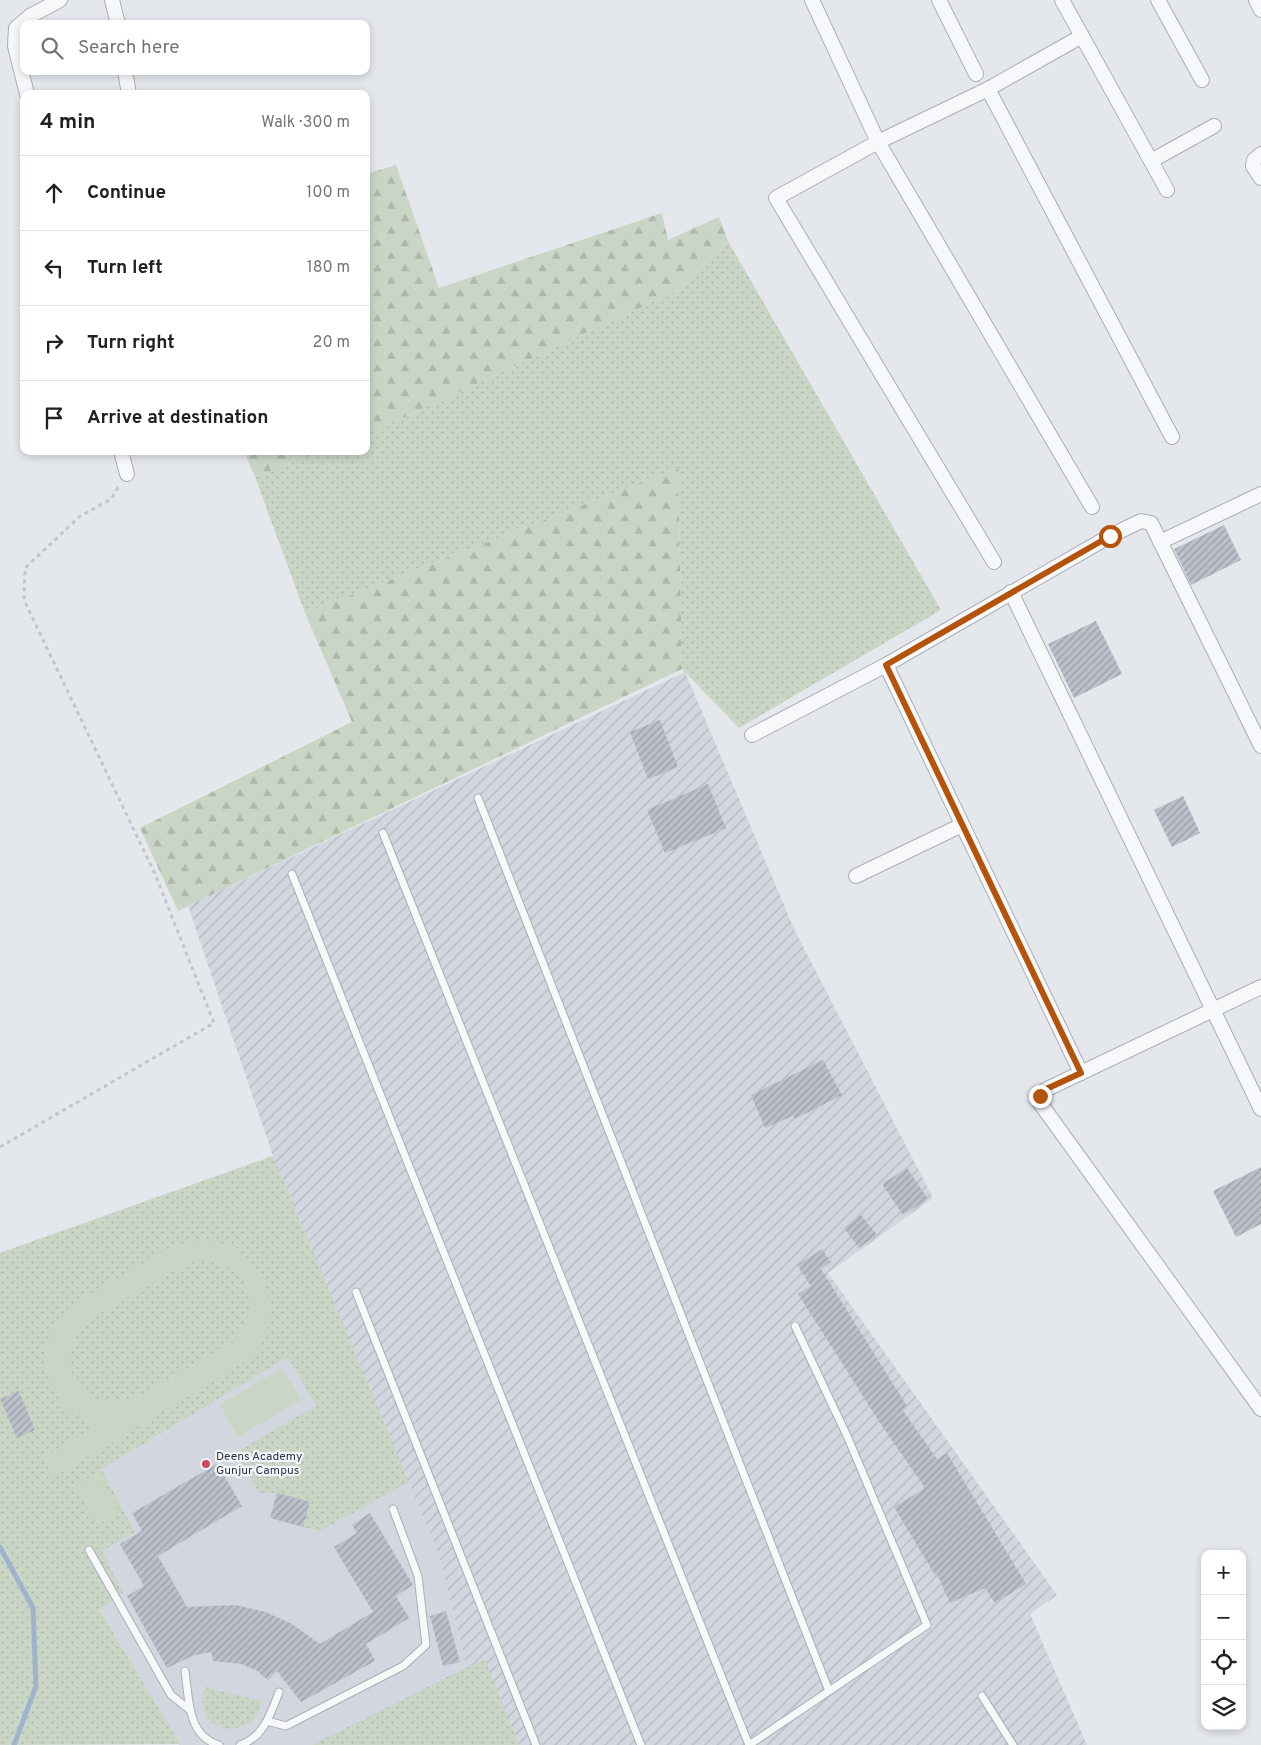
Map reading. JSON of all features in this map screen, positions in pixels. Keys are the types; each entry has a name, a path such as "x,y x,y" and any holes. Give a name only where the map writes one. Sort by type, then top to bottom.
{"street":[{"path":"25,20 60,0"},
{"path":"112,0 117,20"},
{"path":"812,0 878,142 1092,507"},
{"path":"939,0 976,74"},
{"path":"1062,0 1168,190"},
{"path":"1158,0 1202,80"},
{"path":"1256,0 1261,10"},
{"path":"20,25 16,28 15,46 20,66"},
{"path":"994,562 776,198 878,142 988,89 1082,36"},
{"path":"22,75 26,90"},
{"path":"126,75 128,90"},
{"path":"988,89 1172,437"},
{"path":"1151,161 1214,126"},
{"path":"1261,154 1254,160 1253,166 1261,178"},
{"path":"122,455 127,474"},
{"path":"1160,542 1261,494"},
{"path":"752,735 886,665 1011,592 1141,521 1151,522 1261,746"},
{"path":"1011,592 1261,1109"},
{"path":"886,665 1081,1073"},
{"path":"856,876 962,825"},
{"path":"1261,986 1044,1090 1040,1096 1040,1103 1261,1409"}],"lane":[{"path":"478,798 829,1691"},
{"path":"383,833 749,1745 927,1625 848,1438 795,1326"},
{"path":"292,874 641,1745"},
{"path":"356,1292 536,1745"},
{"path":"267,1721 286,1726 403,1666 426,1645 418,1576 393,1508"},
{"path":"89,1550 171,1694 190,1710"},
{"path":"185,1671 190,1710 196,1728 205,1738 219,1745"},
{"path":"240,1745 254,1738 267,1721 278,1692"},
{"path":"982,1696 1013,1745"}],"path":[{"path":"0,1147 214,1023 155,874 24,600 25,568 79,516 111,499 127,474"}],"shaded area":[{"path":"685,672 795,931 933,1198 828,1273 1057,1595 1030,1614 1087,1745 312,1745 467,1667 439,1555 273,1156 188,906"},
{"name":"Deens Academy Gunjur Campus","path":"273,1156 439,1555 467,1667 312,1745 179,1745 100,1609 0,1253"}],"green space":[{"path":"396,165 439,288 662,213 668,240 719,217 728,241 678,290 410,415 370,431 370,173"},
{"path":"728,241 941,610 739,728 682,669 678,468 305,613 255,477 310,455 370,455 370,431 410,415 678,290"},
{"path":"246,455 310,455 255,477"},
{"path":"678,468 682,669 178,911 140,828 352,722 305,613"},
{"path":"273,1156 409,1482 320,1531 303,1527 310,1502 277,1493 259,1493 236,1452 316,1406 288,1357 101,1469 135,1532 102,1551 123,1593 100,1610 180,1744 0,1745 0,1253"},
{"path":"206,1241 223,1244 242,1253 252,1263 266,1288 269,1302 270,1316 267,1330 261,1343 246,1361 54,1477 43,1458 97,1425 86,1422 67,1409 53,1391 46,1369 47,1346 55,1324 69,1307 163,1252 184,1243","holes":["204,1260 220,1264 242,1280 248,1290 250,1303 248,1316 243,1329 233,1342 131,1400 112,1402 96,1398 84,1391 75,1380 71,1367 71,1352 76,1336 86,1321 188,1263"]},
{"path":"282,1368 301,1400 238,1437 220,1405"},
{"path":"98,1473 120,1512 97,1525 75,1486"},
{"path":"485,1660 519,1745 312,1745 467,1667"},
{"path":"205,1687 262,1701 257,1715 247,1724 236,1728 224,1728 214,1724 206,1715 203,1703"}],"building":[{"path":"1224,525 1241,560 1191,585 1174,549"},
{"path":"1096,621 1122,674 1074,698 1048,644"},
{"path":"660,720 678,767 648,779 630,732"},
{"path":"708,784 726,828 665,853 647,810"},
{"path":"1183,796 1200,833 1172,847 1154,810"},
{"path":"823,1060 842,1095 795,1119 793,1116 765,1128 751,1095"},
{"path":"1261,1167 1261,1224 1236,1237 1213,1191"},
{"path":"907,1168 928,1199 903,1215 882,1184"},
{"path":"861,1215 877,1235 859,1248 844,1228"},
{"path":"822,1249 831,1262 821,1269 907,1406 902,1409 937,1459 947,1453 1026,1584 995,1603 985,1588 950,1603 937,1574 935,1575 894,1507 925,1488 880,1423 798,1294 811,1286 797,1265"},
{"path":"19,1391 35,1430 17,1438 0,1399"},
{"path":"217,1464 242,1506 158,1556 187,1607 236,1605 266,1612 292,1624 320,1644 373,1612 334,1547 357,1533 352,1525 370,1513 413,1585 396,1596 409,1618 366,1644 375,1661 301,1702 277,1671 268,1680 256,1670 241,1664 213,1661 211,1652 195,1655 167,1668 127,1596 144,1586 120,1544 142,1531 132,1513"},
{"path":"277,1493 310,1502 303,1527 270,1518"},
{"path":"446,1611 460,1662 443,1666 430,1616"}],"waterway":[{"path":"0,1547 33,1608 36,1686 14,1745"}],"place":[{"name":"Deens Academy Gunjur Campus","path":"206,1464"}],"route":[{"path":"1040,1096 1044,1090 1081,1073 886,665 1110,536"}]}
